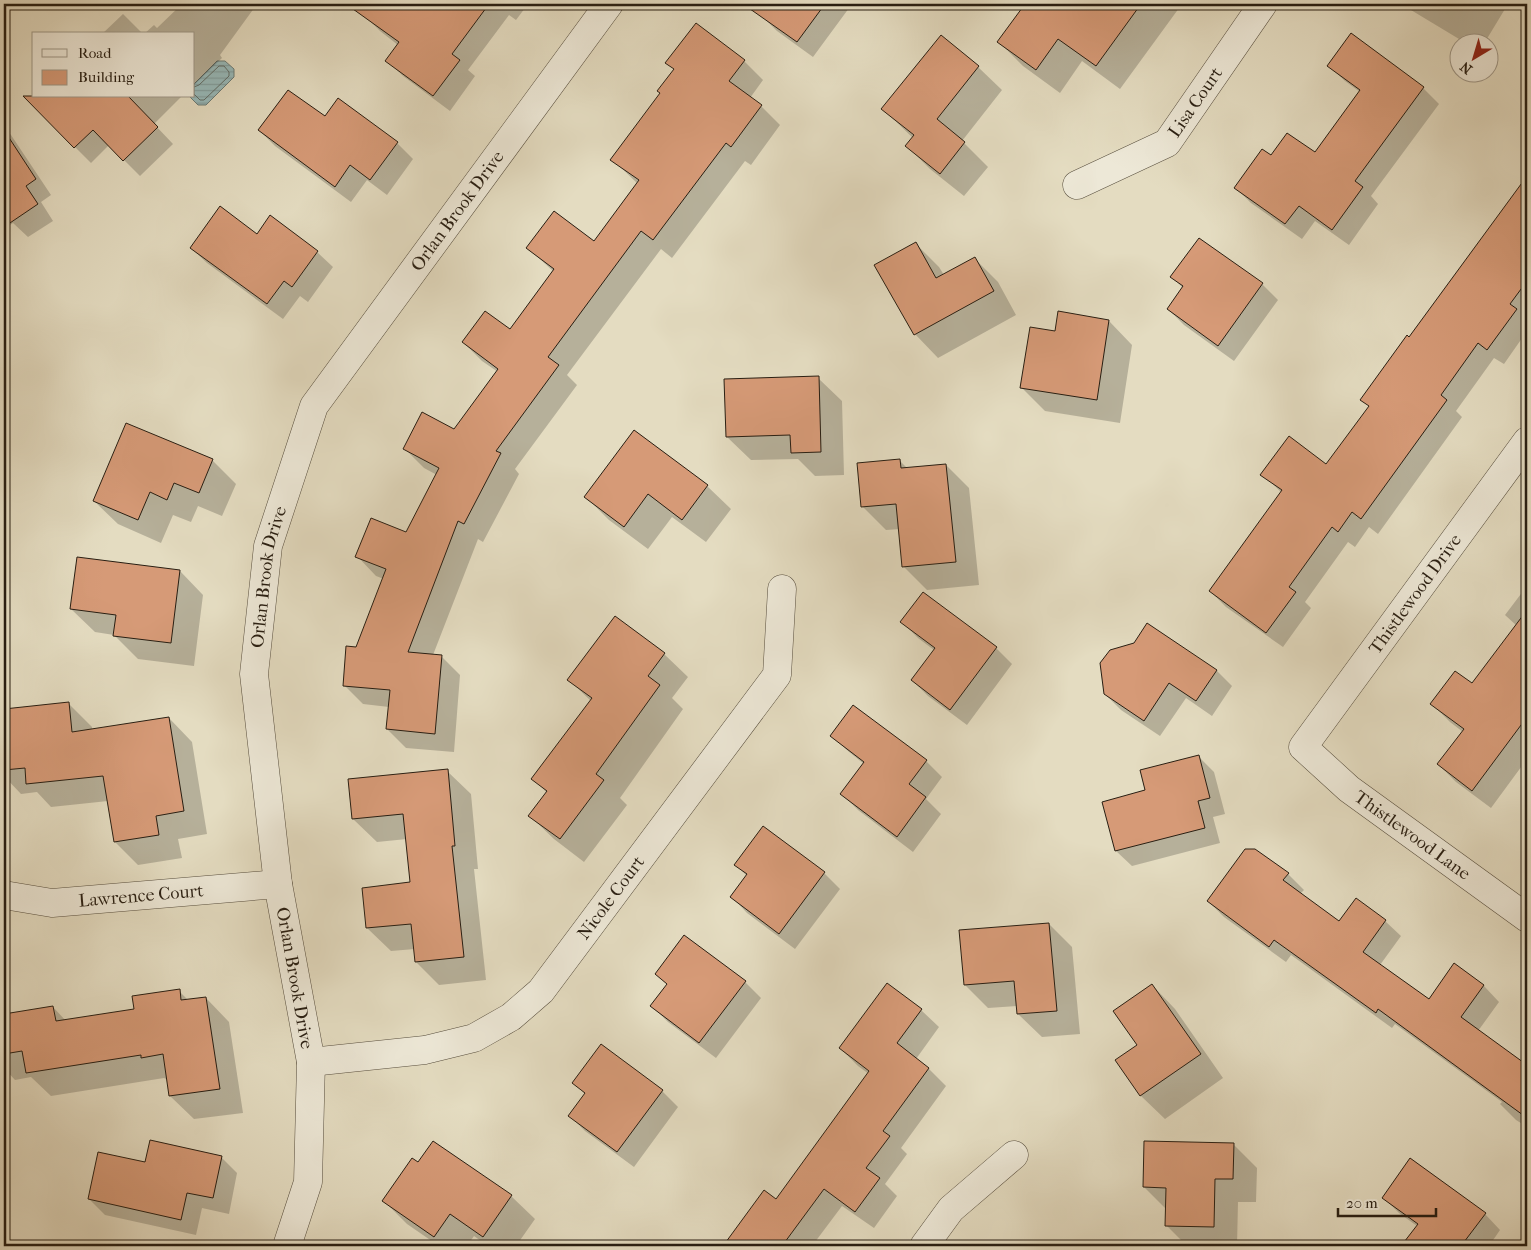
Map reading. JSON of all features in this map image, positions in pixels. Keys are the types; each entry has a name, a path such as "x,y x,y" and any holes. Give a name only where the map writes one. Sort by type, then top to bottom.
{"street":[{"name":"Orlan Brook Drive","path":"287,1246 308,1182 311,1062 278,884 254,674 268,546 314,406 609,4"},
{"name":"Lisa Court","path":"1077,185 1166,143 1263,4"},
{"name":"Thistlewood Drive","path":"1303,747 1527,441"},
{"name":"Nicole Court","path":"311,1062 425,1050 474,1038 511,1017 541,990 777,675 782,589"},
{"name":"Thistlewood Lane","path":"1303,747 1349,789 1527,918"},
{"name":"Lawrence Court","path":"4,895 52,903 278,884"},
{"path":"924,1246 951,1209 1014,1155"}],"water":[{"path":"217,61 225,61 234,69 234,77 206,105 198,105 191,98 195,98 195,83"}],"building":[{"path":"346,4 489,4 452,54 460,60 433,96 385,61 399,42"},
{"path":"743,4 825,4 797,42"},
{"path":"1025,4 1141,4 1096,66 1058,39 1036,70 997,42"},
{"path":"696,23 745,60 729,81 762,105 731,147 726,143 653,240 641,231 548,357 559,365 496,451 501,453 464,524 458,521 408,652 442,655 435,734 386,729 390,690 343,686 346,646 356,647 386,569 355,557 371,518 406,532 439,468 403,449 422,412 454,429 498,369 462,342 485,311 510,329 554,269 526,248 554,211 594,241 639,180 610,160 660,93 657,91 674,69 665,63"},
{"path":"1351,33 1424,87 1355,181 1363,187 1332,230 1299,206 1285,224 1234,188 1262,149 1271,155 1287,133 1315,152 1360,90 1327,66"},
{"path":"941,35 979,66 937,119 965,142 940,174 905,146 914,135 881,109"},
{"path":"288,90 325,116 338,98 398,142 370,180 350,165 335,187 258,130"},
{"path":"23,96 32,96 32,98 130,98 158,127 123,161 93,130 74,148"},
{"path":"4,130 36,179 26,186 38,204 4,227"},
{"path":"1527,176 1527,281 1510,304 1517,309 1487,350 1478,343 1441,395 1447,400 1361,519 1352,512 1338,532 1332,527 1289,587 1296,592 1266,633 1209,591 1282,490 1260,475 1289,436 1326,464 1369,406 1360,400 1407,335 1409,337"},
{"path":"220,206 257,234 270,215 318,251 292,287 284,281 267,304 190,248"},
{"path":"1199,238 1263,283 1218,346 1167,309 1183,286 1170,277"},
{"path":"916,242 936,278 975,257 994,291 914,335 874,265"},
{"path":"1058,311 1109,320 1097,400 1020,388 1030,327 1055,331"},
{"path":"819,376 821,452 791,453 790,435 726,437 724,379"},
{"path":"126,423 213,459 199,493 174,483 167,500 150,492 138,520 93,501"},
{"path":"634,430 708,485 682,520 648,494 624,527 584,497"},
{"path":"900,459 901,468 946,464 956,562 902,567 896,504 861,507 857,463"},
{"path":"77,557 180,570 171,643 113,636 116,615 70,609"},
{"path":"923,592 997,647 950,710 911,680 935,648 900,622"},
{"path":"1527,610 1527,717 1472,791 1437,764 1464,729 1430,704 1455,671 1472,683"},
{"path":"615,616 665,653 648,676 660,685 596,774 604,780 560,839 528,816 547,791 531,779 592,698 567,680"},
{"path":"1147,623 1217,670 1196,701 1169,683 1144,721 1104,694 1100,663 1110,650 1134,643"},
{"path":"69,702 72,732 169,717 184,811 156,816 159,835 114,842 103,776 26,784 25,768 4,770 4,709"},
{"path":"853,705 927,760 909,784 926,797 897,837 840,794 864,762 830,736"},
{"path":"1199,755 1210,798 1198,801 1205,828 1115,851 1102,802 1145,790 1140,770"},
{"path":"448,769 455,846 452,846 464,957 415,962 411,924 366,928 362,888 410,882 403,814 352,819 348,779"},
{"path":"763,826 825,872 779,934 730,897 747,874 734,865"},
{"path":"1245,849 1255,849 1289,873 1283,880 1339,921 1356,898 1386,920 1363,952 1429,999 1454,963 1484,985 1461,1017 1527,1065 1527,1118 1378,1009 1376,1013 1274,940 1269,947 1207,901"},
{"path":"1049,923 1057,1011 1017,1014 1014,981 964,985 959,930"},
{"path":"684,935 746,981 699,1043 650,1006 667,984 655,974"},
{"path":"887,983 922,1009 897,1043 929,1068 883,1131 890,1136 866,1168 880,1178 855,1212 824,1189 782,1246 723,1246 764,1190 776,1199 869,1071 839,1048"},
{"path":"1152,984 1201,1054 1140,1096 1115,1060 1137,1045 1113,1011"},
{"path":"180,989 181,1000 206,997 220,1089 169,1096 163,1054 141,1058 141,1055 26,1073 22,1051 4,1054 4,1014 53,1006 56,1021 134,1009 132,996"},
{"path":"601,1044 663,1090 617,1152 568,1116 585,1093 572,1083"},
{"path":"150,1140 222,1156 213,1198 187,1193 181,1220 88,1199 98,1152 145,1162"},
{"path":"433,1141 512,1195 483,1237 450,1214 434,1237 382,1201 412,1158 418,1162"},
{"path":"1144,1141 1234,1143 1233,1179 1215,1179 1214,1227 1165,1226 1166,1188 1143,1187"},
{"path":"1410,1158 1486,1213 1461,1246 1401,1246 1418,1224 1382,1198"}]}
